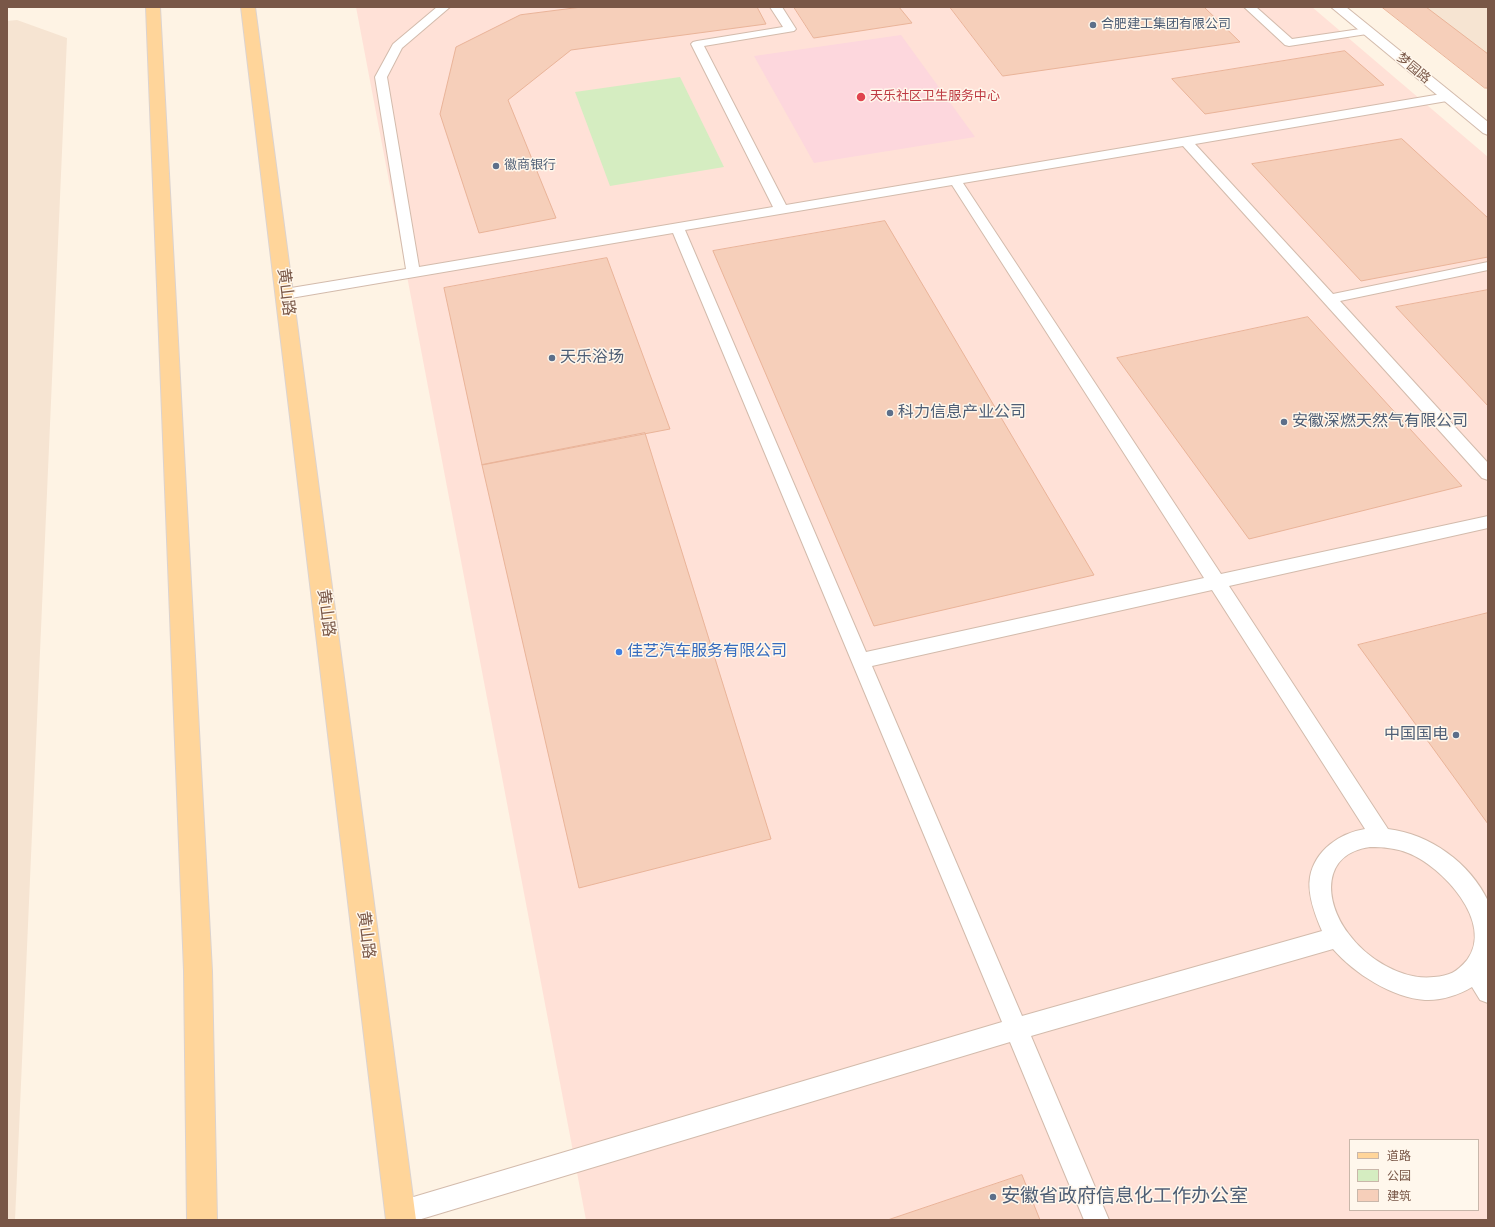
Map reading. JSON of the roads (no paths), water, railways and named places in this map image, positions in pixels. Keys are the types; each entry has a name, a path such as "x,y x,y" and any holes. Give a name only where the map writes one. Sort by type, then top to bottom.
{"main road":[{"path":"153,7 198,963 202,1220"},
{"name":"黄山路","path":"248,7 401,1217"}],"street":[{"name":"梦园路","path":"1338,7 1488,130"}],"lane":[{"path":"413,272 381,77 397,46 444,7"},
{"path":"776,7 790,29 697,44 782,209"},
{"path":"1250,7 1289,43 1367,31"},
{"path":"285,294 1447,97"},
{"path":"1186,141 1488,474"},
{"path":"955,180 1383,839"},
{"path":"677,227 1097,1220"},
{"path":"1329,299 1488,266"},
{"path":"861,661 1488,522"},
{"path":"1370,838 1383,839 1397,840 1424,850 1448,866 1468,887 1482,910 1487,934 1484,957 1471,974 1451,986 1426,989 1397,982 1370,969 1347,950 1330,926 1321,900 1321,876 1330,857 1347,843 1370,838"},
{"path":"401,1217 1017,1029 1337,936"},
{"path":"1474,970 1488,992"}],"place":[{"name":"合肥建工集团有限公司","path":"1093,25"},
{"name":"天乐社区卫生服务中心","path":"861,97"},
{"name":"徽商银行","path":"496,166"},
{"name":"天乐浴场","path":"552,358"},
{"name":"科力信息产业公司","path":"890,413"},
{"name":"安徽深燃天然气有限公司","path":"1284,422"},
{"name":"佳艺汽车服务有限公司","path":"619,652"},
{"name":"中国国电","path":"1456,735"},
{"name":"安徽省政府信息化工作办公室","path":"993,1197"}]}
